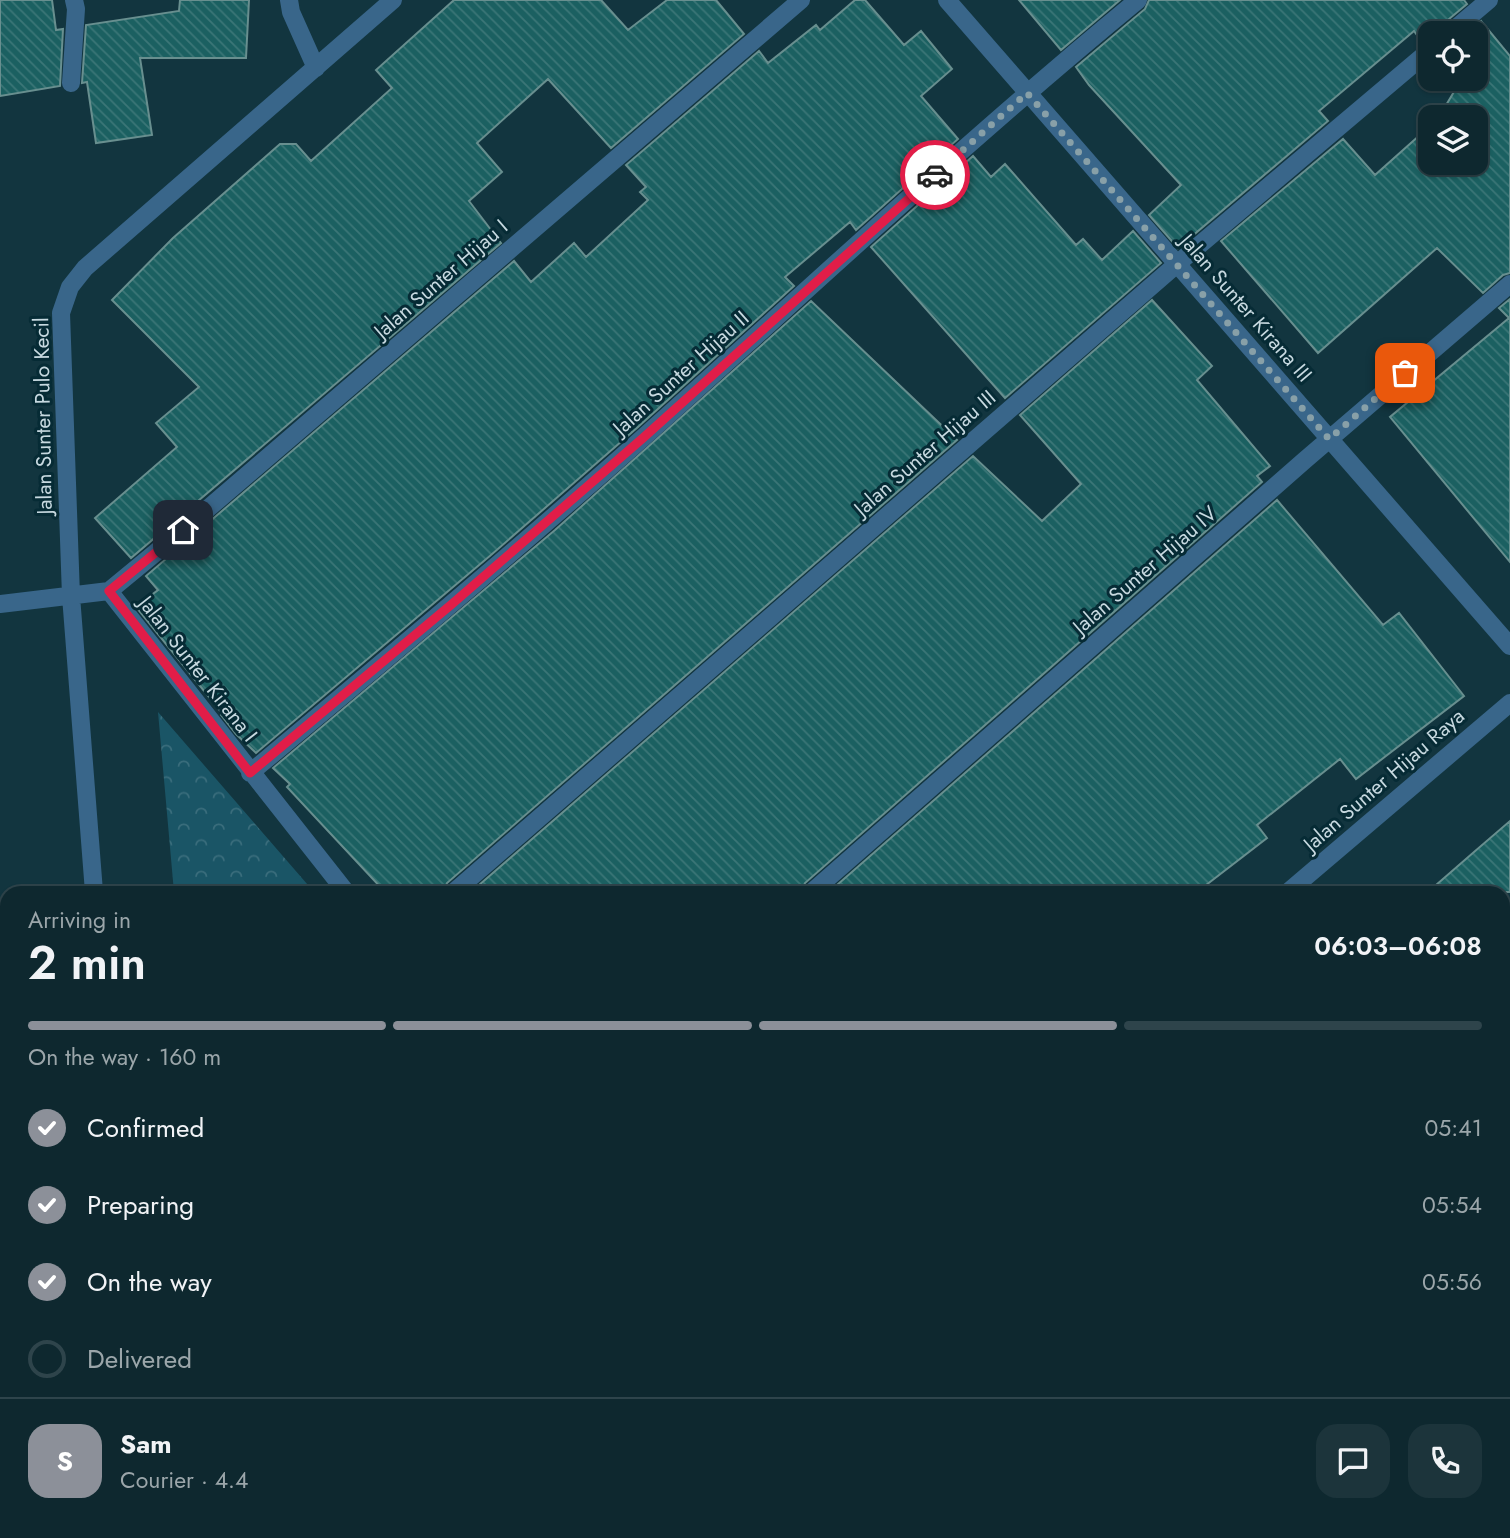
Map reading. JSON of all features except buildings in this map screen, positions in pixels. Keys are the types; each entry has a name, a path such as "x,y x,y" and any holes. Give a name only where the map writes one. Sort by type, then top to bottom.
{"street":[{"path":"71,83 76,9 74,0"},
{"path":"289,0 291,12 316,68"},
{"name":"Jalan Sunter Pulo Kecil","path":"94,886 71,596 61,313 69,287 85,268 393,0"},
{"name":"Jalan Sunter Hijau I","path":"109,591 801,0"},
{"name":"Jalan Sunter Kirana III","path":"947,0 1510,646"},
{"name":"Jalan Sunter Hijau II","path":"250,773 452,604 643,438 1027,93 1138,0"},
{"path":"1464,21 1489,0"},
{"name":"Jalan Sunter Hijau III","path":"461,886 1177,264 1418,60"},
{"name":"Jalan Sunter Hijau IV","path":"819,886 1510,284"},
{"name":"Jalan Sunter Kirana I","path":"0,604 109,591 341,886"},
{"name":"Jalan Sunter Hijau Raya","path":"1295,886 1510,703"}],"green space":[{"path":"158,712 309,886 173,886"}],"way so far":[{"path":"935,175 1027,93 1329,439 1405,373"}],"route":[{"path":"183,530 109,591 250,773 452,604 643,438 935,175"}]}
